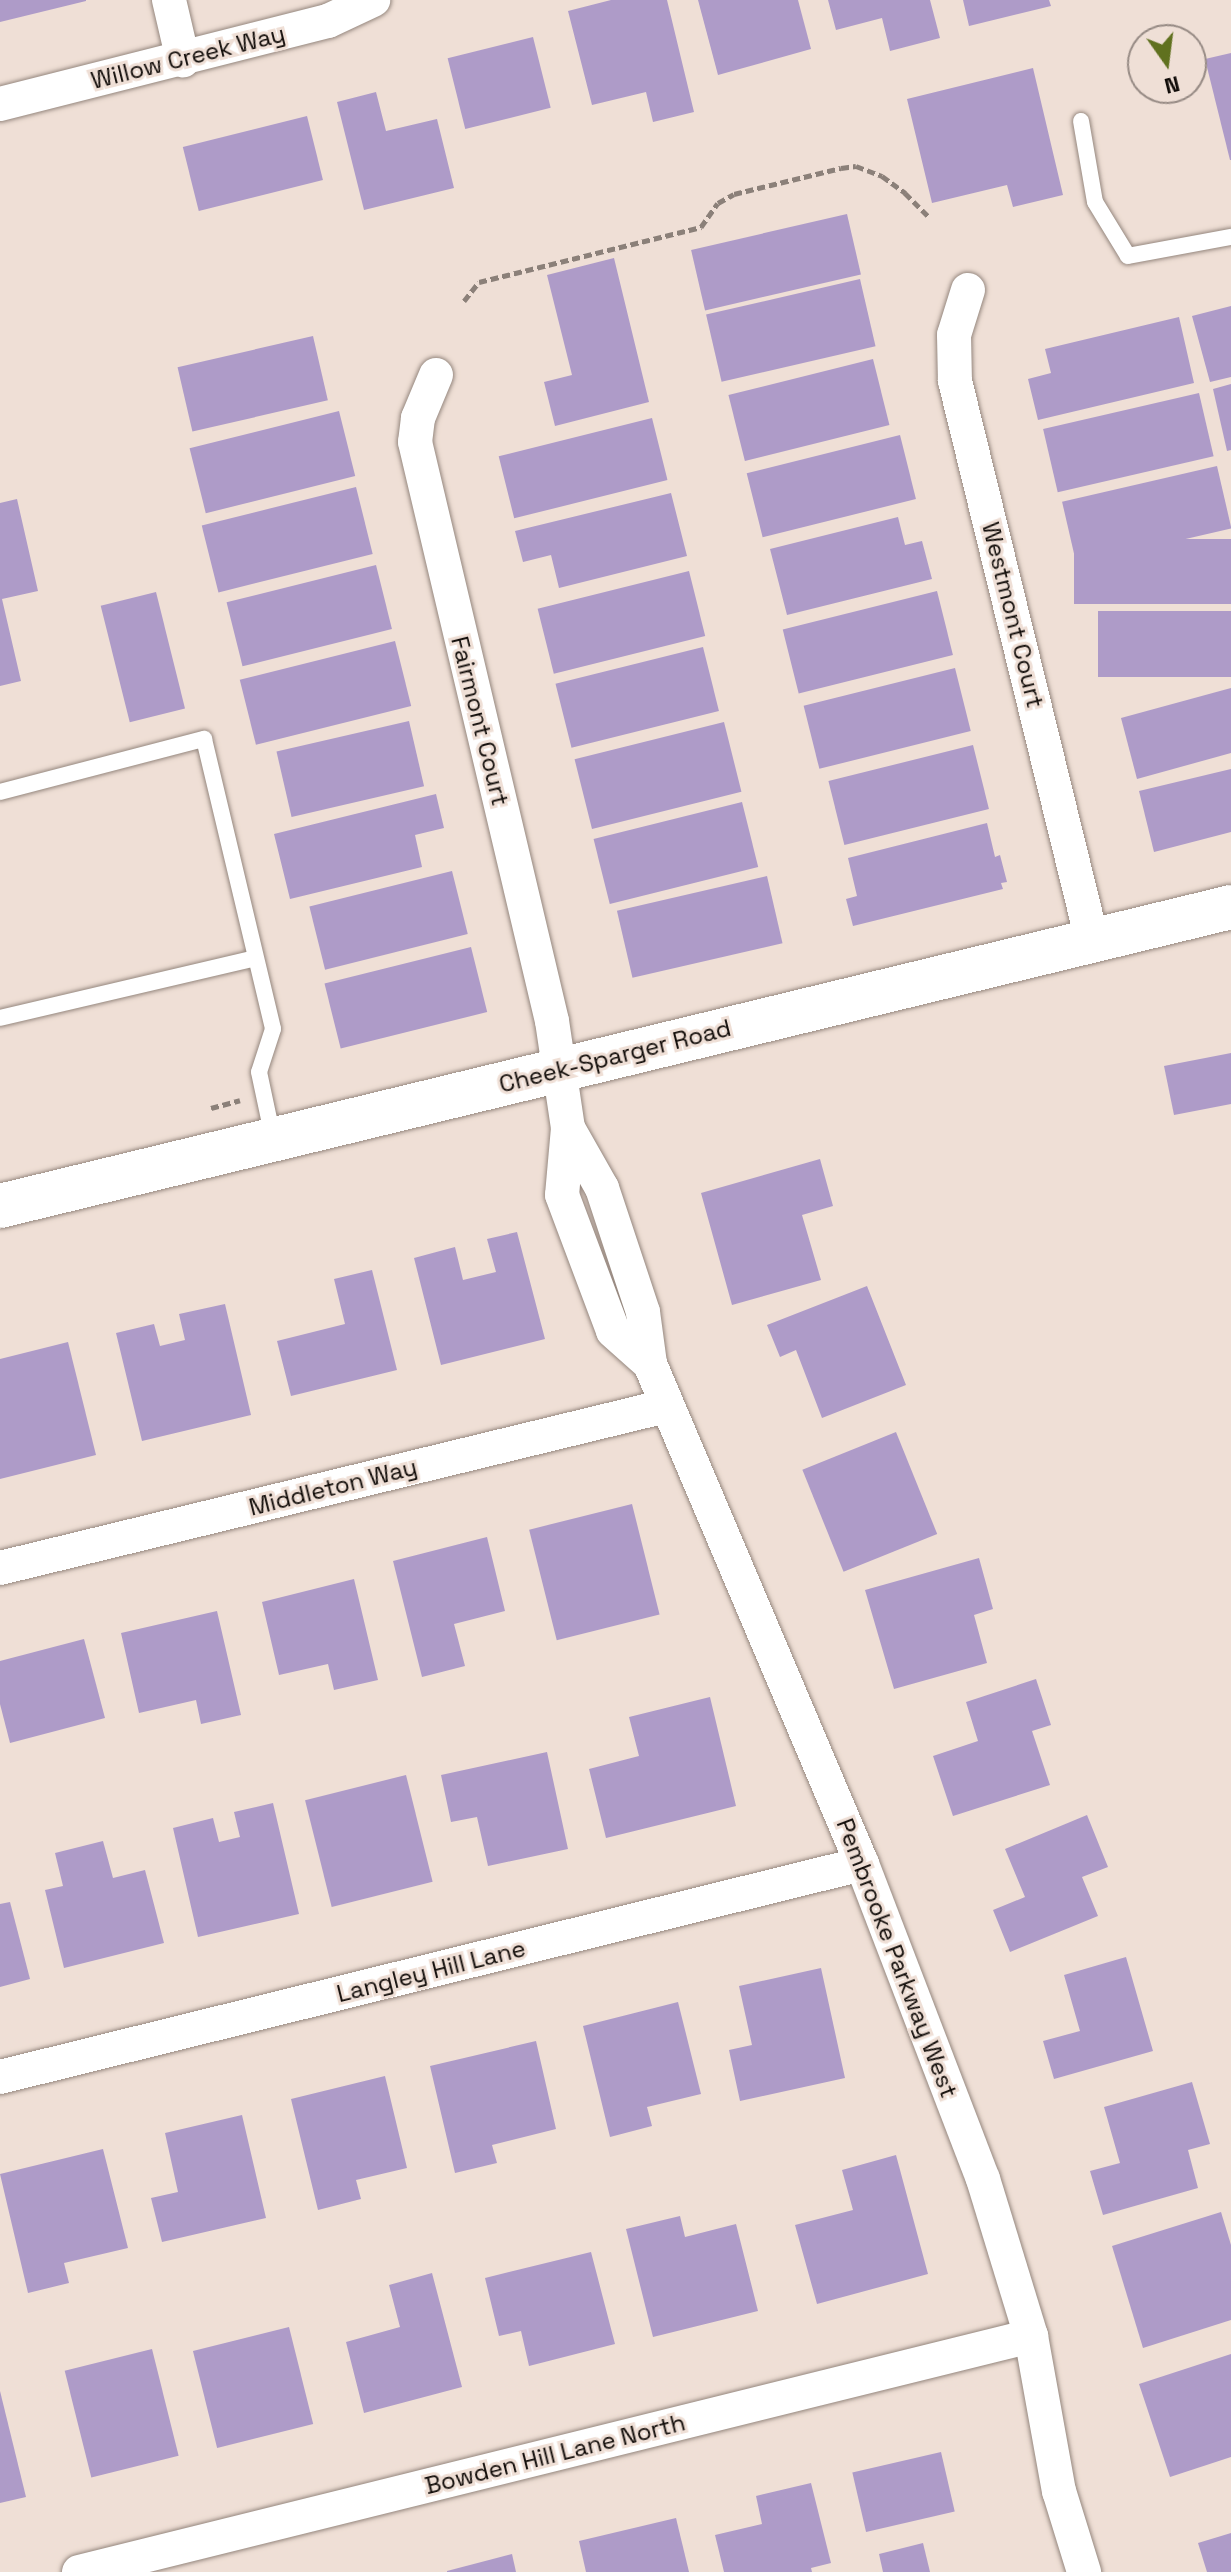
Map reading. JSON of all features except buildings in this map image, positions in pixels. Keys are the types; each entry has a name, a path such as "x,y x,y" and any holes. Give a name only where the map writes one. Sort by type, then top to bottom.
{"main road":[{"name":"Cheek-Sparger Road","path":"0,1206 1231,907"}],"street":[{"path":"169,0 183,60"},
{"name":"Willow Creek Way","path":"0,104 328,21 373,0"},
{"name":"Westmont Court","path":"968,290 954,335 955,381 1092,940"},
{"name":"Fairmont Court","path":"436,375 418,418 415,442 419,468 561,1069"},
{"name":"Pembrooke Parkway West","path":"561,1069 568,1128 602,1188 643,1312 650,1364 862,1864 983,2179 1031,2336 1059,2491 1084,2572"},
{"name":"Middleton Way","path":"0,1568 666,1406"},
{"name":"Langley Hill Lane","path":"0,2077 862,1864"},
{"name":"Bowden Hill Lane North","path":"79,2572 1031,2336"}],"lane":[{"path":"1081,121 1095,202 1128,256 1231,237"},
{"path":"0,792 204,739 273,1029 259,1072 273,1139"},
{"path":"0,1018 255,958"}],"path":[{"path":"464,301 479,282 701,227 718,203 734,194 841,168 856,166 882,176 930,218"}]}
